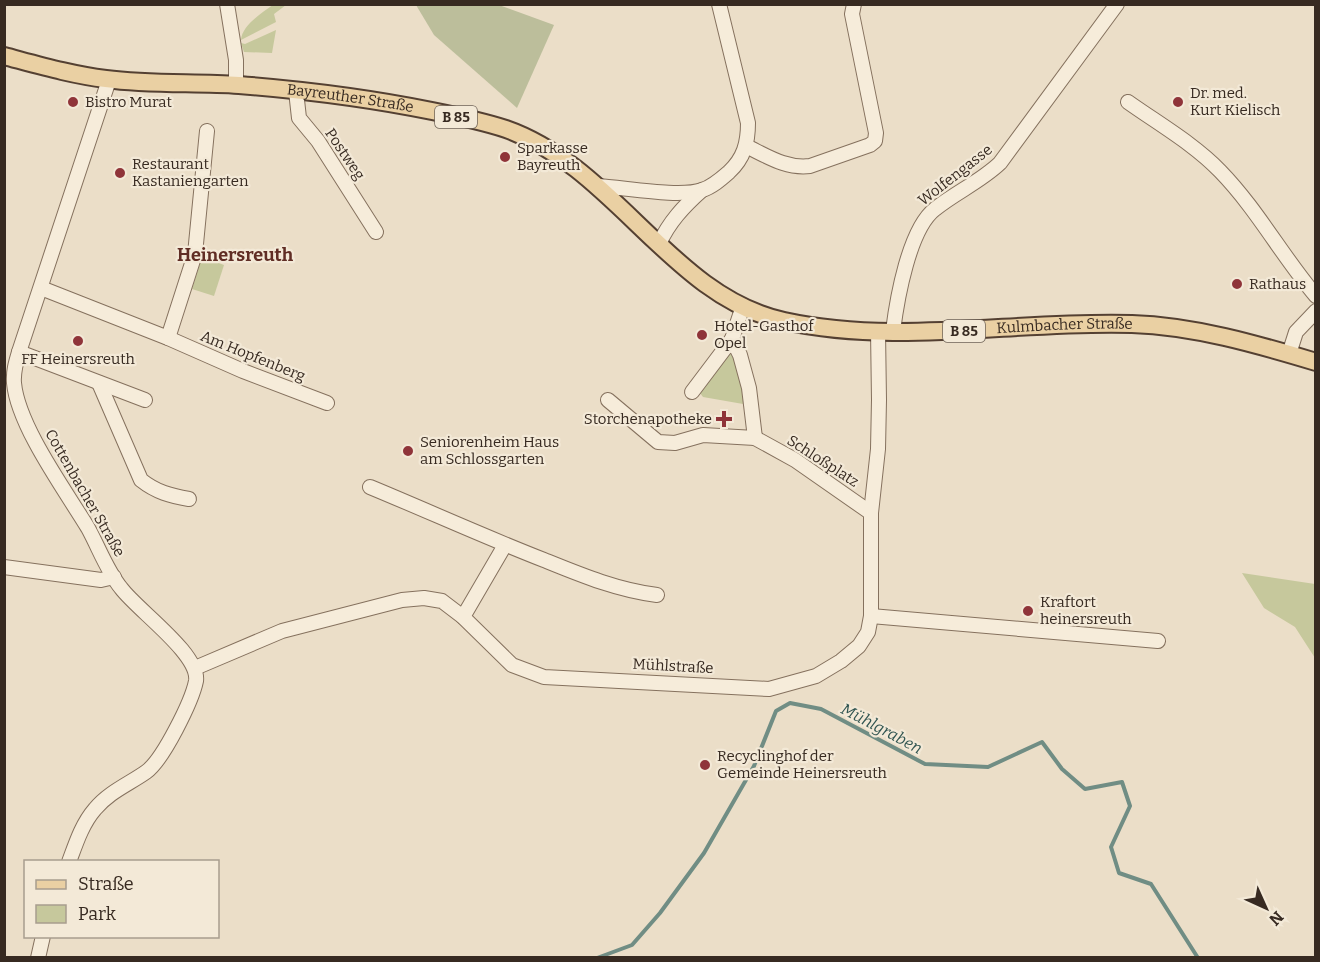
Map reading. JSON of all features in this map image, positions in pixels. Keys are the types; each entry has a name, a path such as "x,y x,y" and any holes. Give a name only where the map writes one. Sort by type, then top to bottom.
{"main road":[{"name":"Bayreuther Straße","path":"4,56 74,74 109,80 236,85 296,91 407,106 506,129 564,158 698,278 743,306"},
{"name":"Kulmbacher Straße","path":"743,306 766,317 811,326 886,331 942,332 1104,323 1156,325 1188,329 1316,362"}],"street":[{"path":"226,4 235,53 236,85"},
{"path":"659,244 668,226 681,210 733,168 746,146 748,123 719,4"},
{"path":"746,146 781,163 801,167 870,146 875,141 876,133 852,14 854,4"},
{"name":"Wolfengasse","path":"886,331 918,230 923,221 933,210 977,183 1000,163 1118,4"},
{"name":"Cottenbacher Straße","path":"109,80 19,352 14,383 26,422 114,577 126,595 183,650 195,668"},
{"name":"Postweg","path":"296,91 299,118 318,141 376,232"},
{"path":"1128,102 1180,138 1220,171 1260,218 1316,296"},
{"path":"168,338 195,254 207,131"},
{"path":"597,186 679,192 703,190"},
{"name":"Am Hopfenberg","path":"41,288 327,403"},
{"path":"692,392 732,339 743,306"},
{"path":"1289,354 1296,332 1316,311"},
{"name":"Mühlstraße","path":"195,668 282,631 402,600 424,598 442,601 463,617 512,665 544,677 769,689 816,676 860,646 868,632 871,616 871,513 886,331"},
{"path":"732,339 740,355 749,388 755,438"},
{"path":"19,352 145,399"},
{"path":"99,383 141,480 153,489 170,496 189,499"},
{"name":"Schloßplatz","path":"608,400 658,442 675,443 703,435 755,438 795,460 871,513"},
{"path":"370,487 505,545 617,588 657,595"},
{"path":"463,617 505,545"},
{"path":"4,567 101,580 114,577"},
{"path":"871,616 1158,641"},
{"path":"69,860 82,827 94,809 112,793 147,771 161,757 194,686 195,668"},
{"path":"38,957 43,938"}],"green space":[{"path":"274,4 286,5 274,14 276,22 241,40 249,24"},
{"path":"416,5 499,5 554,25 517,108 434,35"},
{"path":"276,30 272,53 244,52 241,43 245,44"},
{"path":"202,257 224,265 214,296 192,289"},
{"path":"729,353 736,358 746,403 743,404 703,397 700,393"},
{"path":"1242,573 1315,584 1315,658 1295,627 1264,608"}],"waterway":[{"name":"Mühlgraben","path":"597,958 632,945 660,913 704,853 754,766 776,711 790,703 821,709 925,764 988,767 1042,742 1062,769 1085,789 1122,782 1130,806 1111,847 1119,873 1151,884 1198,958"}],"place":[{"name":"Bistro Murat","path":"73,102"},
{"name":"Dr. med. Kurt Kielisch","path":"1178,102"},
{"name":"Sparkasse Bayreuth","path":"505,157"},
{"name":"Restaurant Kastaniengarten","path":"120,173"},
{"name":"Rathaus","path":"1237,284"},
{"name":"Hotel-Gasthof Opel","path":"702,335"},
{"name":"FF Heinersreuth","path":"78,341"},
{"name":"Storchenapotheke","path":"724,419"},
{"name":"Seniorenheim Haus am Schlossgarten","path":"408,451"},
{"name":"Kraftort heinersreuth","path":"1028,611"},
{"name":"Recyclinghof der Gemeinde Heinersreuth","path":"705,765"}],"district":[{"name":"Heinersreuth","path":"235,255"}]}
